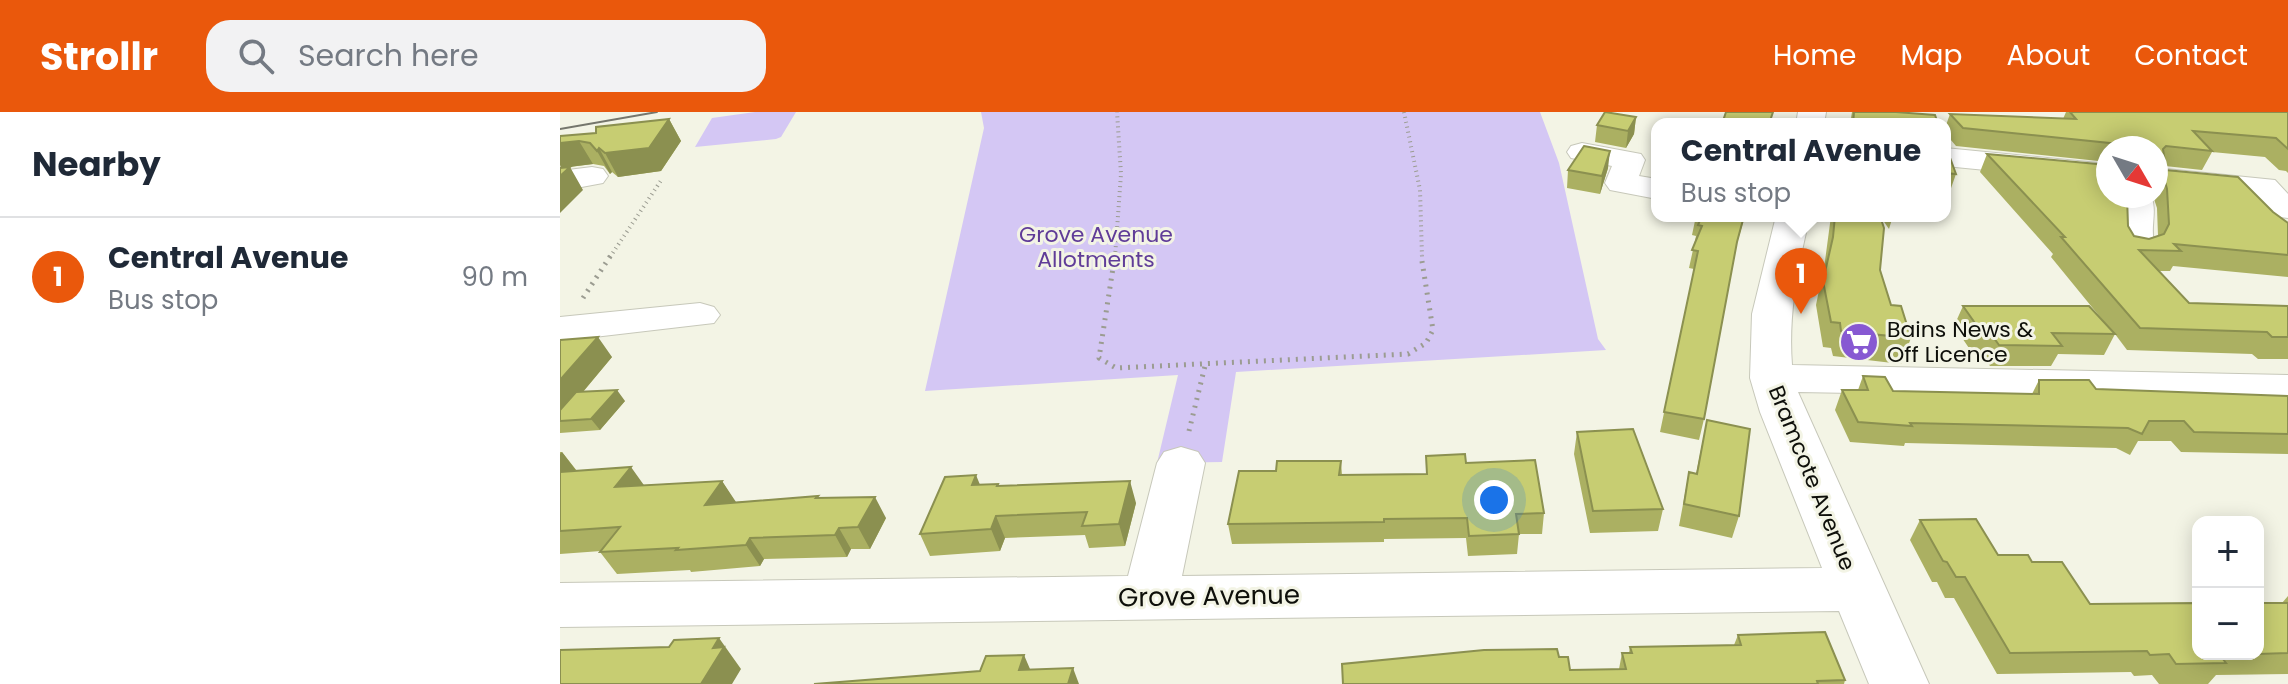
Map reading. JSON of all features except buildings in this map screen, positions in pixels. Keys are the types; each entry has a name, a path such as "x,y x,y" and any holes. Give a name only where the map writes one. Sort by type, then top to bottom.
{"street":[{"path":"1582,152 1630,160 1621,183 1651,188"},
{"path":"1951,158 2096,172"},
{"path":"2168,169 2271,187"},
{"path":"560,181 592,176"},
{"path":"2137,245 2133,236 2139,208"},
{"name":"Bramcote Avenue","path":"1792,222 1772,324 1771,378 1782,412 1899,684"},
{"path":"563,329 700,315"},
{"path":"1771,378 2288,388"},
{"path":"1150,597 1181,463"},
{"name":"Grove Avenue","path":"560,605 1858,589"}],"path":[{"path":"1117,112 1122,159 1116,245 1099,358 1116,368 1408,354 1426,343 1433,330 1419,240 1420,190 1404,112"},
{"path":"563,329 608,256 662,179"},
{"path":"1181,463 1205,366"}],"green space":[{"path":"755,112 796,112 781,137 776,139 695,147 712,118"},
{"name":"Grove Avenue Allotments","path":"981,112 1540,112 1559,163 1598,339 1606,350 1236,372 1222,462 1157,463 1178,375 925,391 984,128"}],"tram line":[{"path":"560,129 657,112"}],"place":[{"name":"Central Avenue","path":"1801,314"},
{"name":"Bains News & Off Licence","path":"1859,342"}]}
